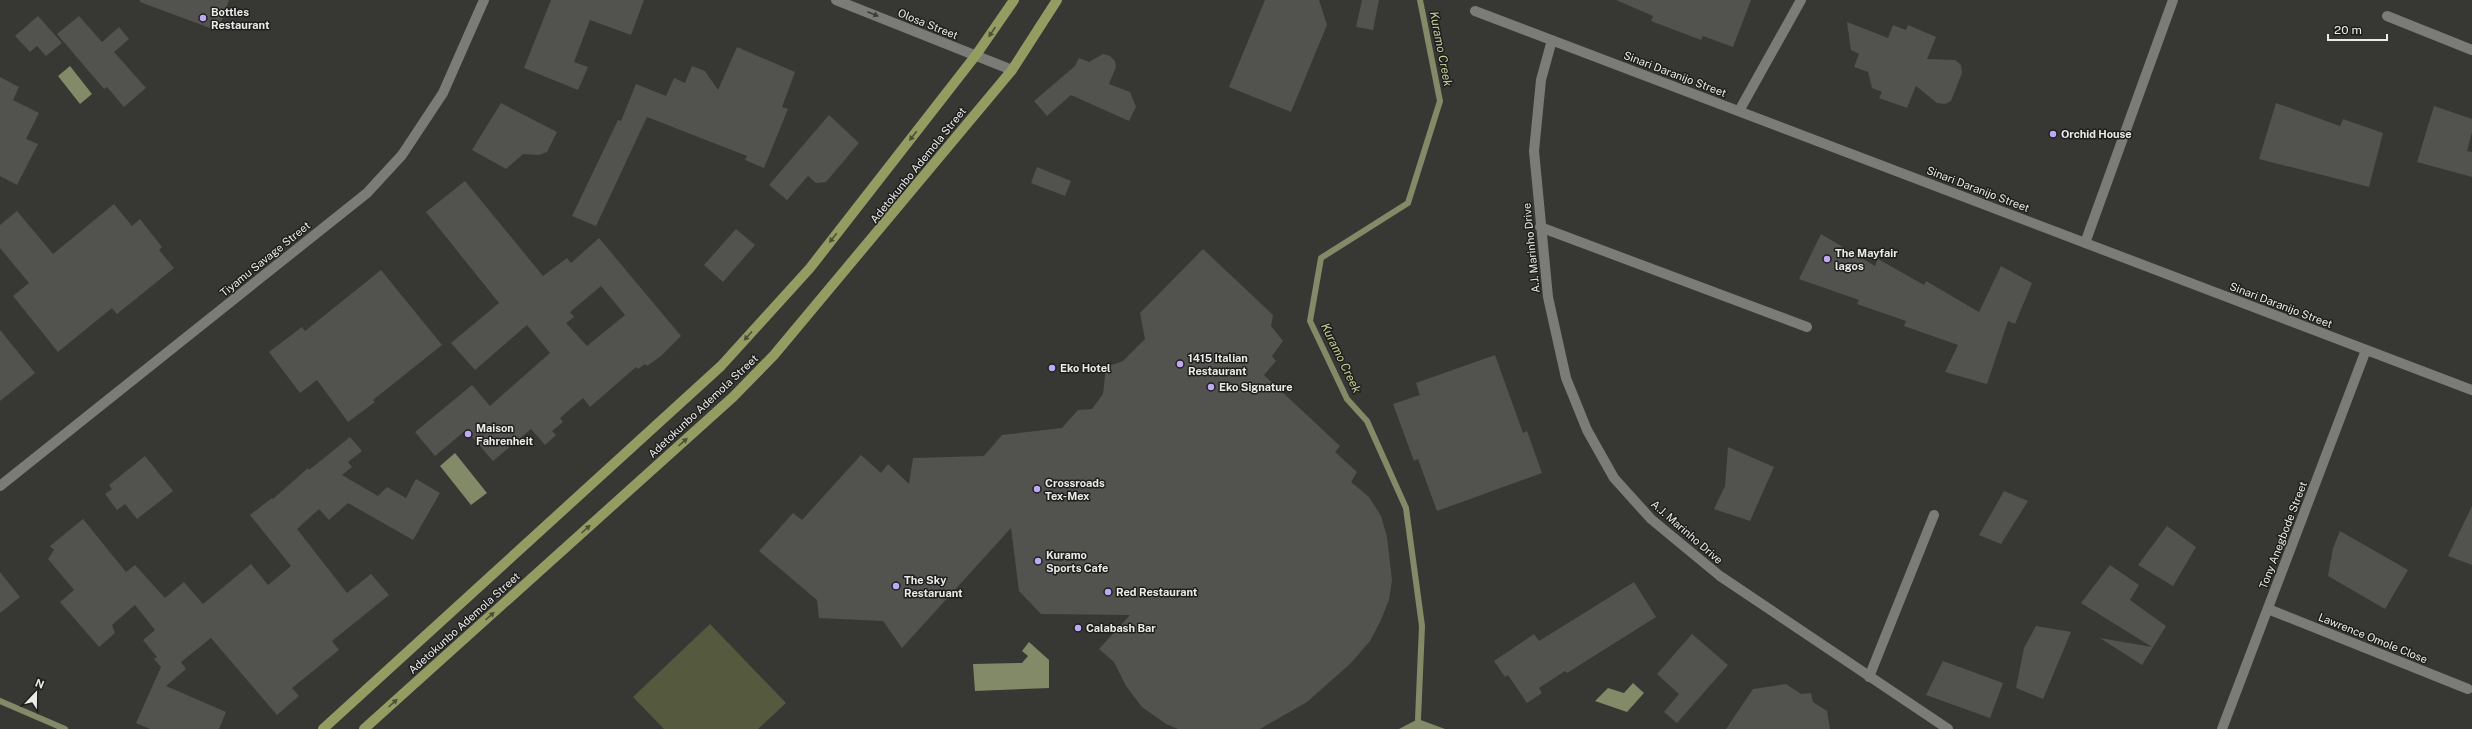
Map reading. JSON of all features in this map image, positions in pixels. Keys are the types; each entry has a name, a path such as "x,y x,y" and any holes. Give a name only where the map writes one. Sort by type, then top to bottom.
{"main road":[{"name":"Adetokunbo Ademola Street","path":"323,729 721,366 810,268 976,56 1014,0"},
{"name":"Adetokunbo Ademola Street","path":"364,729 727,402 774,356 1012,70 1057,0"}],"street":[{"name":"Tiyamu Savage Street","path":"0,486 367,193 402,154 443,93 484,0"},
{"name":"Olosa Street","path":"836,0 1012,70"},
{"path":"1739,111 1801,0"},
{"path":"2085,243 2173,0"},
{"name":"Sinari Daranijo Street","path":"1475,11 2472,390"},
{"path":"2387,16 2472,50"},
{"name":"A.J. Marinho Drive","path":"1552,40 1541,80 1534,151 1540,227 1548,297 1566,378 1587,430 1614,478 1651,519 1720,576 1948,729"},
{"path":"1540,227 1807,327"},
{"name":"Tony Anegbode Street","path":"2222,729 2366,350"},
{"path":"1869,677 1934,515"},
{"name":"Lawrence Omole Close","path":"2268,609 2468,689"}],"shaded area":[{"path":"70,66 92,94 80,104 58,76"},
{"path":"455,453 487,493 471,505 440,466"},
{"path":"710,624 786,703 758,729 664,729 633,697"},
{"path":"1029,642 1049,660 1049,688 975,691 973,664 1022,663 1028,656 1022,651"},
{"path":"1633,683 1644,693 1627,712 1595,701 1608,688 1624,693"},
{"path":"1418,719 1445,729 1399,729"}],"building":[{"name":"Bottles Restaurant","path":"140,0 229,0 218,31 140,2"},
{"path":"551,0 644,0 631,35 590,20 574,62 588,67 578,90 524,68"},
{"path":"1265,0 1319,0 1327,25 1291,112 1229,87"},
{"path":"1362,0 1379,0 1373,30 1356,27"},
{"path":"1616,0 1751,0 1733,47 1703,36 1701,40 1651,21 1653,16"},
{"path":"38,16 62,43 46,56 37,46 30,52 15,36"},
{"path":"79,16 102,42 119,27 129,39 114,52 146,88 124,107 107,87 104,89 57,34"},
{"path":"1847,22 1888,38 1893,25 1906,30 1908,25 1936,37 1927,59 1955,60 1961,65 1962,73 1951,101 1945,104 1937,103 1916,86 1907,108 1879,98 1882,92 1872,88 1868,72 1854,67 1859,54 1851,50"},
{"path":"737,47 795,72 782,107 788,109 764,168 745,160 747,156 647,117 596,226 572,216 618,120 621,121 636,84 666,96 674,78 685,83 692,66 705,71 718,90"},
{"path":"1103,54 1110,56 1115,61 1116,67 1109,84 1130,92 1136,107 1129,121 1071,95 1047,116 1034,101 1075,66 1079,58 1089,62"},
{"path":"0,77 19,87 13,100 39,113 26,139 38,144 17,185 0,176"},
{"path":"501,103 557,132 547,152 539,155 523,154 506,169 472,150"},
{"path":"2276,103 2340,126 2343,119 2383,133 2369,187 2259,159"},
{"path":"2434,106 2472,119 2472,132 2467,151 2472,152 2472,177 2417,162"},
{"path":"829,115 859,143 826,182 816,183 808,176 787,200 769,185"},
{"path":"1037,167 1071,181 1065,196 1031,183"},
{"path":"465,181 543,276 567,258 571,263 599,238 681,336 661,356 647,366 645,364 638,369 636,367 590,407 583,398 560,418 563,422 552,431 556,435 545,445 531,429 493,461 466,430 435,456 415,432 472,385 490,406 550,353 527,325 475,370 451,343 499,303 426,212","holes":["601,286 625,315 587,346 566,323 574,317 570,312"]},
{"path":"114,204 132,226 140,219 162,247 159,250 174,268 117,314 112,308 58,352 13,296 29,283 0,248 0,225 17,211 53,254"},
{"path":"736,229 755,245 723,282 704,265"},
{"path":"1821,234 1875,266 1878,259 1924,285 1926,281 1979,312 2001,266 2032,283 2015,324 2008,321 1987,384 1945,372 1958,345 1904,326 1906,321 1857,304 1859,300 1799,279"},
{"name":"Eko Hotel","path":"1203,249 1273,315 1271,326 1283,341 1272,356 1276,361 1264,375 1340,446 1335,452 1357,472 1351,482 1369,497 1381,516 1387,537 1392,580 1389,600 1380,622 1370,641 1350,664 1307,702 1260,729 1178,729 1166,724 1142,707 1126,686 1114,662 1099,649 1130,615 1041,614 1019,591 1011,528 902,648 883,621 819,618 817,600 759,551 793,513 802,520 861,455 881,473 888,464 909,484 913,458 984,456 1002,435 1062,428 1078,410 1092,409 1103,394 1106,367 1123,361 1145,339 1140,313"},
{"path":"381,270 442,345 373,400 375,402 348,422 317,380 300,393 269,352 302,327 305,331"},
{"path":"0,330 35,373 0,401"},
{"path":"1495,355 1523,433 1527,431 1542,473 1437,511 1418,459 1414,461 1393,404 1420,395 1416,383"},
{"path":"350,437 362,451 348,462 352,467 342,475 378,496 387,487 406,498 416,479 440,493 413,540 348,503 329,520 319,509 297,529 347,593 371,574 389,595 332,641 339,650 292,688 299,696 277,715 211,638 181,662 186,669 166,686 226,712 219,729 150,729 136,723 161,667 154,659 157,657 143,640 155,630 135,605 112,625 115,633 99,647 60,602 74,590 48,559 54,550 50,546 83,519 126,572 135,565 165,598 184,582 203,604 251,564 268,585 291,566 250,515 272,498 273,499 308,468 309,470"},
{"path":"1728,447 1774,467 1750,521 1714,509 1725,486"},
{"path":"145,456 173,491 137,519 125,504 117,510 105,494 112,489 109,485"},
{"path":"2004,491 2028,501 2001,544 1979,535"},
{"path":"2472,506 2472,565 2448,556"},
{"path":"2167,526 2196,547 2173,586 2138,565"},
{"path":"2340,531 2408,570 2385,609 2328,576 2333,548"},
{"path":"2110,565 2139,585 2130,600 2166,626 2142,665 2100,638 2152,647 2081,603"},
{"path":"0,572 20,597 0,613"},
{"path":"1634,582 1656,617 1567,673 1565,671 1539,688 1542,693 1527,703 1508,675 1505,677 1494,661 1534,634 1539,641"},
{"path":"2036,626 2071,632 2043,699 2016,688 2024,648"},
{"path":"1692,634 1728,665 1677,723 1664,712 1679,694 1657,674"},
{"path":"1943,661 2003,683 1990,718 1926,695"},
{"path":"1786,684 1801,694 1811,693 1813,702 1827,711 1830,729 1726,729 1753,689"}],"waterway":[{"name":"Kuramo Creek","path":"1418,719 1422,626 1406,508 1367,421 1347,399 1310,321 1321,258 1408,203 1440,101 1420,0"},
{"path":"0,701 65,729"}],"place":[{"name":"Bottles Restaurant","path":"203,18"},
{"name":"Orchid House","path":"2053,134"},
{"name":"The Mayfair lagos","path":"1827,259"},
{"name":"1415 Italian Restaurant","path":"1180,364"},
{"name":"Eko Hotel","path":"1052,368"},
{"name":"Eko Signature","path":"1211,387"},
{"name":"Maison Fahrenheit","path":"468,434"},
{"name":"Crossroads Tex-Mex","path":"1037,489"},
{"name":"Kuramo Sports Cafe","path":"1038,561"},
{"name":"The Sky Restaruant","path":"896,586"},
{"name":"Red Restaurant","path":"1108,592"},
{"name":"Calabash Bar","path":"1078,628"}]}
